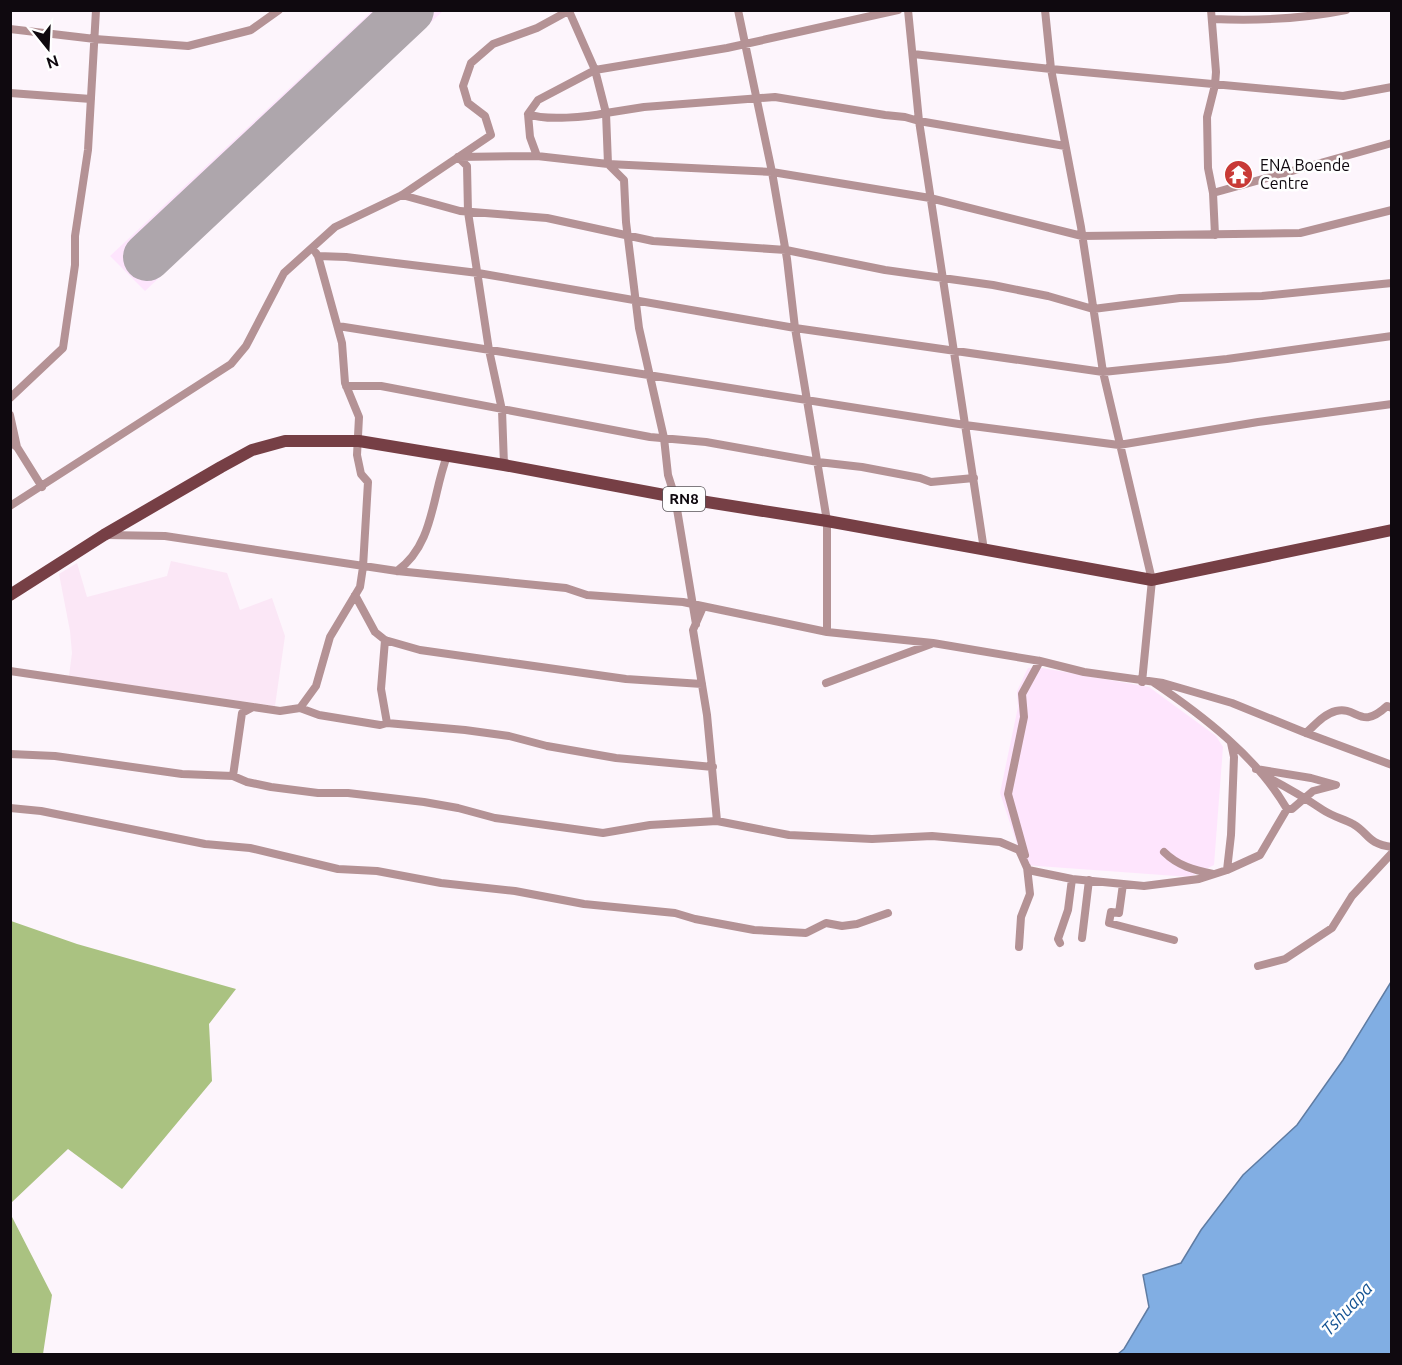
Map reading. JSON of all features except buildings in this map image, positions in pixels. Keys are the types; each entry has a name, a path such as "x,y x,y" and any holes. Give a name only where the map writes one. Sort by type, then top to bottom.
{"main road":[{"name":"RN8","path":"10,595 104,535 221,466 252,450 285,441 359,441 675,497 827,521 1152,580 1392,530"}],"street":[{"path":"10,398 63,348 75,265 75,236 88,150 96,10"},
{"path":"10,29 95,39 188,46 251,30 279,10"},
{"path":"738,10 786,250 795,328 827,521 827,632"},
{"path":"537,156 530,136 528,114 538,100 595,70 746,43 898,10"},
{"path":"908,10 919,121 984,550"},
{"path":"1045,10 1051,69 1082,236 1103,372 1152,580 1142,682"},
{"path":"1215,235 1213,193 1208,168 1207,117 1215,85 1212,15 1241,21 1308,18 1346,10"},
{"path":"10,506 231,364 246,346 284,273 335,227 402,195 491,135 485,116 468,103 463,86 471,63 493,44 537,28 569,11 595,70 606,113 608,164 624,180 626,222 630,237 639,328 664,438 668,475 675,497 696,624"},
{"path":"913,54 1343,96 1392,87"},
{"path":"10,93 91,99"},
{"path":"528,114 560,117 775,96 1065,146"},
{"path":"1213,193 1392,142"},
{"path":"458,157 537,156 608,164 772,172 930,198 1082,236 1300,233 1392,210"},
{"path":"458,157 467,166 468,212 489,350 502,410 504,465"},
{"path":"402,195 468,212 547,218 653,241 786,250 885,270 993,285 1048,296 1093,309 1180,298 1262,296 1392,283"},
{"path":"300,708 316,686 330,637 360,587 368,482 361,474 357,455 359,417 346,386 338,326 318,256 312,249"},
{"path":"318,256 346,257 478,273 795,328 1103,372 1227,359 1392,336"},
{"path":"338,326 965,425 1119,445 1258,422 1392,404"},
{"path":"346,386 381,386 664,438 706,442 818,462 862,467 931,482 974,478"},
{"path":"10,415 14,445 42,487"},
{"path":"397,571 407,564 419,548 429,527 441,472 447,456"},
{"path":"104,535 165,536 363,567 561,587 587,595 691,604 827,632 933,643 1040,661 1084,672 1142,682 1163,683 1232,703 1306,734 1392,765"},
{"path":"355,595 375,632 385,640 420,650 627,679 702,684"},
{"path":"703,607 693,630 713,767 717,821"},
{"path":"385,640 381,689 387,723"},
{"path":"826,683 933,643"},
{"path":"1019,947 1021,917 1030,894 1028,870 1008,794 1024,717 1022,694 1040,661"},
{"path":"10,671 280,711 300,708 319,715 380,725 387,723 477,732 616,758 713,767"},
{"path":"1153,682 1188,705 1231,743 1276,790 1287,809"},
{"path":"1306,734 1326,715 1338,710 1369,718 1377,715 1387,706 1392,708"},
{"path":"233,776 242,713 253,707"},
{"path":"1227,870 1231,835 1234,757 1231,743"},
{"path":"10,754 55,756 182,774 233,776 247,782 271,787 424,802 495,818 603,833 650,825 717,821 789,835 872,838 932,836 1000,842 1018,850 1028,870"},
{"path":"1258,771 1311,778 1336,785 1313,790 1292,810 1287,809"},
{"path":"1258,771 1305,797 1323,810 1356,825 1372,841 1392,848"},
{"path":"10,808 41,811 205,844 258,850 338,869 377,871 441,883 515,891 584,904 675,913 754,930 806,933 826,923 842,926 857,924 888,914"},
{"path":"1028,870 1072,879 1122,884 1157,885 1199,879 1227,870 1260,855 1287,809"},
{"path":"1164,852 1170,859 1182,866 1213,874"},
{"path":"1258,966 1285,959 1332,928 1352,896 1392,853"},
{"path":"1060,943 1058,939 1068,910 1072,879"},
{"path":"1082,938 1089,880"},
{"path":"1122,884 1119,913 1111,912 1109,923 1174,940"}],"shaded area":[{"path":"372,11 443,11 145,291 110,256"},
{"path":"171,561 227,573 240,610 272,598 285,636 275,706 69,676 72,653 70,631 59,574 77,563 87,597 167,576"},
{"path":"1037,667 1149,687 1216,736 1223,747 1214,865 1190,877 1024,865 1000,793 1018,707 1017,691 1028,668"}],"green space":[{"path":"11,921 77,944 236,989 209,1024 212,1081 122,1189 68,1149 11,1203"},
{"path":"11,1215 52,1295 43,1354 11,1354"}],"water":[{"name":"Tshuapa","path":"1391,982 1391,1354 1118,1354 1124,1349 1149,1307 1143,1275 1181,1263 1201,1230 1243,1175 1297,1125 1343,1060"}],"runway":[{"path":"147,257 410,10"}],"place":[{"name":"ENA Boende Centre","path":"1239,174"}]}
